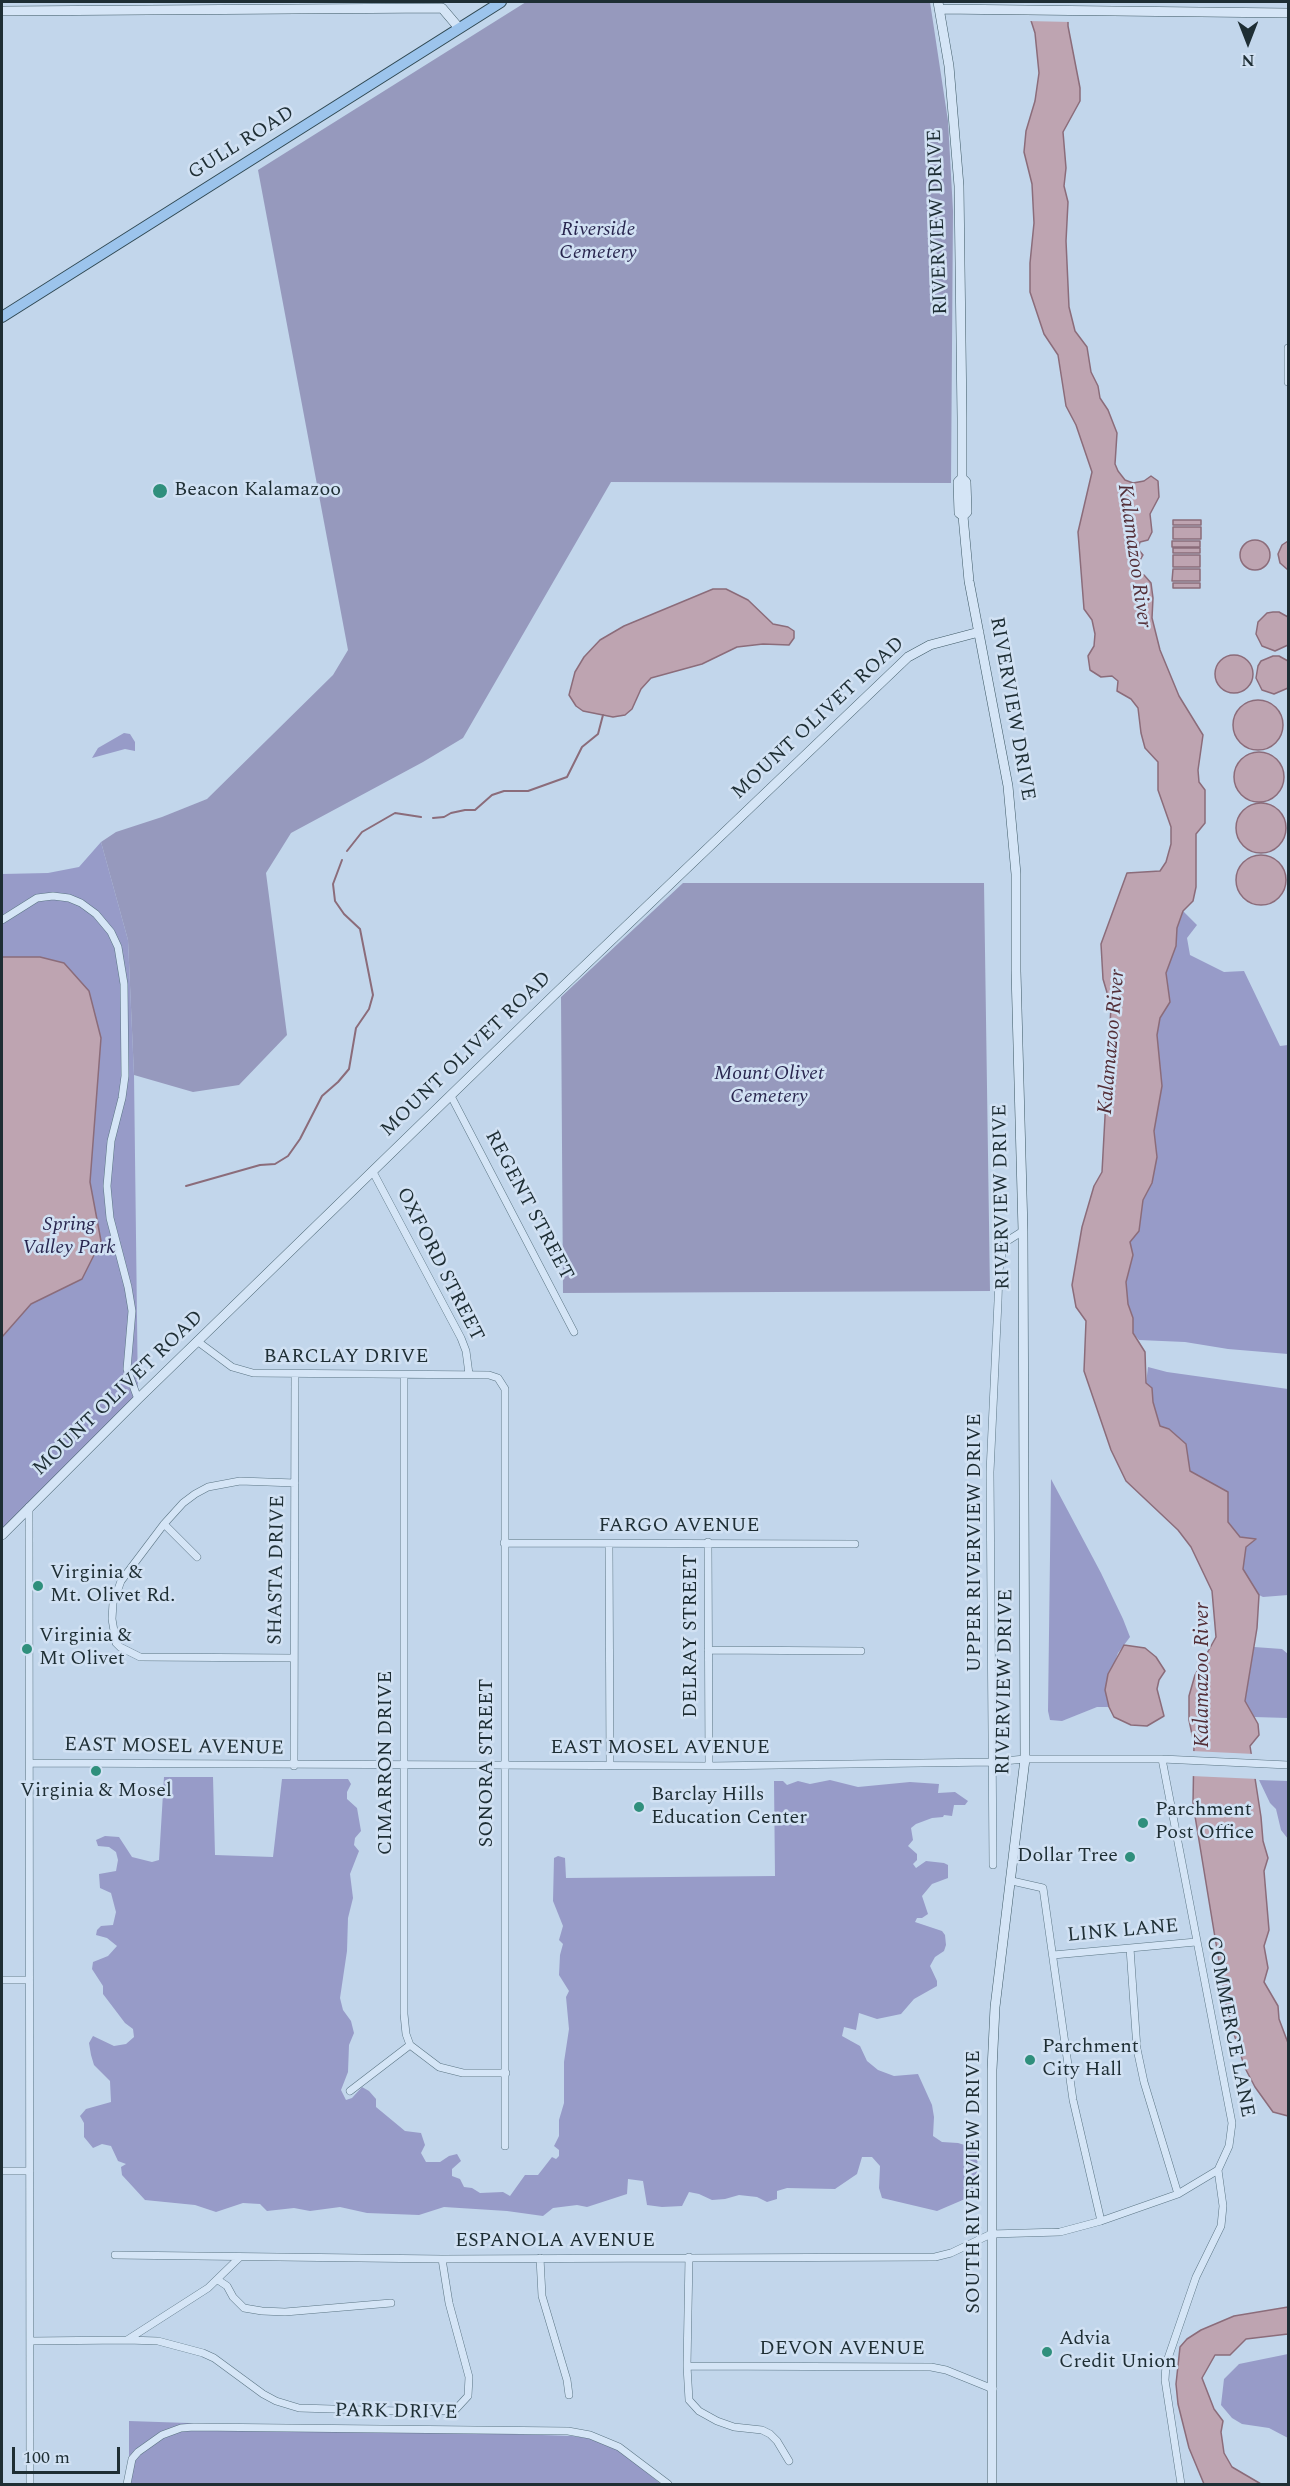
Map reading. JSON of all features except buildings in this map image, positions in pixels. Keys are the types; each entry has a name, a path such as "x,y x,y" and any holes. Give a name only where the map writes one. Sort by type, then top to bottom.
{"main road":[{"name":"GULL ROAD","path":"2,317 501,2"}],"street":[{"path":"2,11 200,6 442,5 459,28"},
{"path":"938,5 1005,11 1288,13"},
{"name":"RIVERVIEW DRIVE","path":"938,5 950,77 959,186 962,478 966,482 967,502 967,512 963,516 969,581 1003,751 1014,839 1023,1230 1025,1759 1012,1881"},
{"path":"1288,348 1288,382"},
{"name":"MOUNT OLIVET ROAD","path":"2,1535 197,1341 908,657 930,645 979,632"},
{"path":"2,920 38,898 53,896 69,898 81,903 96,914 111,932 118,947 124,984 124,1076 122,1098 111,1141 107,1186 110,1218 132,1311 127,1370 138,1399"},
{"name":"REGENT STREET","path":"451,1096 574,1332"},
{"name":"OXFORD STREET","path":"373,1172 461,1338 466,1351 469,1374"},
{"name":"UPPER RIVERVIEW DRIVE","path":"993,1865 990,1472 999,1280 1004,1244 1023,1230"},
{"name":"BARCLAY DRIVE","path":"197,1341 232,1367 261,1374 404,1376 469,1374 494,1375 501,1381"},
{"name":"SHASTA DRIVE","path":"294,1766 295,1375"},
{"name":"CIMARRON DRIVE","path":"404,1376 404,2014 406,2034 410,2045"},
{"name":"SONORA STREET","path":"501,1381 506,1393 504,1543 505,2146"},
{"path":"293,1658 140,1657 120,1647 113,1633 112,1619 117,1587 164,1524 183,1503 208,1488 240,1481 295,1483"},
{"path":"29,1507 30,2484"},
{"path":"164,1524 197,1557"},
{"name":"DELRAY STREET","path":"708,1542 710,1766"},
{"name":"FARGO AVENUE","path":"504,1543 855,1544"},
{"path":"609,1544 610,1766"},
{"path":"708,1650 861,1651"},
{"name":"EAST MOSEL AVENUE","path":"31,1763 294,1766 710,1766 993,1762 1025,1759 1162,1759 1288,1765"},
{"name":"COMMERCE LANE","path":"1162,1759 1232,2123 1229,2146 1218,2170"},
{"path":"1012,1881 1043,1888 1072,2100 1101,2221"},
{"name":"SOUTH RIVERVIEW DRIVE","path":"992,2484 993,2039 995,2007 1012,1881"},
{"name":"LINK LANE","path":"1053,1955 1196,1942"},
{"path":"1130,1948 1137,2049 1144,2082 1178,2194"},
{"path":"2,1980 29,1980"},
{"path":"350,2091 410,2045 433,2064 451,2071 506,2073"},
{"path":"991,2234 1049,2234 1101,2221 1178,2194 1218,2170 1223,2206 1221,2226 1196,2277 1166,2364 1168,2409 1181,2484"},
{"path":"2,2171 30,2171"},
{"name":"ESPANOLA AVENUE","path":"115,2255 442,2259 935,2257 951,2253 991,2234"},
{"path":"127,2340 218,2280 240,2257"},
{"path":"689,2257 687,2366 688,2393 692,2405 728,2426 762,2430 770,2434 789,2461"},
{"path":"540,2258 542,2296 567,2380 569,2395"},
{"path":"30,2341 158,2341 214,2358 263,2394 276,2401 299,2408 447,2411 461,2406 468,2396 469,2377 449,2303 442,2259"},
{"path":"218,2280 227,2286 233,2297 244,2308 262,2311 285,2312 391,2303"},
{"name":"DEVON AVENUE","path":"687,2366 932,2367 946,2370 993,2389"},
{"name":"PARK DRIVE","path":"126,2484 132,2459 138,2452 162,2434 181,2428 557,2430 581,2433 612,2444 668,2484"}],"green space":[{"name":"Riverside Cemetery","path":"526,2 930,2 948,121 953,211 951,483 611,482 463,738 291,833 266,873 287,1035 239,1085 193,1092 134,1075 128,940 101,842 116,832 207,799 333,675 348,650 258,170"},
{"path":"124,733 130,734 135,742 135,751 125,749 92,758 98,748"},
{"name":"Spring Valley Park","path":"101,842 128,940 134,1075 138,1399 2,1535 2,874 48,873 79,867"},
{"name":"Mount Olivet Cemetery","path":"683,883 984,883 990,1291 563,1293 561,997"},
{"path":"1183,911 1197,925 1187,938 1190,955 1224,972 1244,971 1280,1046 1288,1045 1288,1354 1228,1349 1185,1342 1139,1340 1133,1333 1133,1318 1128,1304 1126,1282 1133,1255 1130,1242 1139,1231 1143,1200 1152,1183 1157,1157 1154,1131 1162,1086 1157,1035 1160,1018 1170,1002 1166,973 1176,946 1177,928"},
{"path":"1148,1367 1167,1372 1288,1389 1288,1595 1263,1597 1249,1581 1243,1569 1246,1547 1255,1540 1240,1538 1227,1522 1204,1479 1190,1471 1186,1444 1169,1429 1160,1426 1153,1402 1152,1388 1146,1384"},
{"path":"1051,1479 1101,1573 1130,1637 1118,1653 1105,1690 1109,1707 1097,1707 1062,1721 1050,1720 1048,1711"},
{"path":"1254,1647 1282,1649 1288,1654 1288,1718 1254,1717 1245,1701"},
{"path":"164,1777 213,1777 215,1855 273,1857 282,1779 348,1779 351,1784 347,1792 347,1799 357,1808 361,1831 355,1838 354,1845 359,1851 350,1874 353,1898 348,1918 347,1951 340,1998 354,2033 349,2045 348,2072 341,2090 346,2100 352,2098 362,2087 376,2099 376,2107 405,2131 421,2133 425,2145 421,2153 426,2162 440,2162 457,2154 461,2161 452,2169 452,2176 460,2179 464,2187 472,2188 480,2193 503,2192 510,2196 525,2175 538,2175 552,2157 556,2159 559,2156 559,2150 554,2146 559,2136 559,2120 564,2103 564,2062 569,2029 566,1997 569,1991 559,1975 563,1944 559,1940 563,1926 553,1901 554,1858 558,1856 565,1858 566,1878 775,1876 774,1781 783,1781 787,1785 798,1781 810,1784 830,1780 858,1787 910,1782 939,1784 938,1793 955,1792 968,1801 965,1805 954,1805 952,1816 944,1815 916,1824 911,1828 913,1840 908,1846 917,1854 917,1860 913,1864 916,1868 926,1861 948,1865 948,1878 932,1884 922,1896 928,1914 917,1918 915,1922 942,1931 945,1935 944,1951 935,1957 930,1966 937,1986 914,1999 901,2014 877,2019 859,2013 856,2030 844,2027 842,2036 860,2046 867,2061 878,2070 894,2076 918,2074 932,2105 933,2136 942,2142 958,2143 978,2149 976,2192 937,2211 882,2198 879,2188 880,2166 872,2157 862,2157 857,2174 835,2189 787,2188 777,2191 777,2199 767,2202 757,2197 739,2195 712,2200 689,2192 682,2206 647,2205 643,2181 628,2179 627,2194 587,2207 577,2205 553,2208 543,2216 444,2207 419,2215 367,2213 340,2207 310,2211 294,2208 267,2211 260,2204 243,2203 216,2212 195,2205 145,2200 122,2175 121,2167 126,2164 118,2161 111,2146 102,2144 93,2148 84,2137 84,2123 80,2116 86,2109 111,2102 110,2081 94,2065 91,2055 89,2043 93,2036 114,2046 126,2044 134,2037 133,2029 125,2023 103,1994 103,1986 92,1969 93,1962 108,1956 117,1946 107,1938 96,1935 101,1926 113,1925 116,1912 111,1893 100,1888 99,1874 116,1871 118,1860 116,1852 109,1847 98,1846 96,1840 105,1836 119,1837 132,1857 152,1862 159,1860"},
{"path":"1259,1780 1288,1781 1288,1839 1281,1830 1276,1809 1270,1803"},
{"path":"1288,2354 1288,2438 1269,2428 1242,2424 1232,2418 1221,2405 1224,2379 1239,2364"},
{"path":"129,2421 572,2436 595,2439 611,2445 661,2484 129,2484"}],"water":[{"name":"Kalamazoo River","path":"1025,2 1068,2 1068,26 1080,88 1080,101 1063,132 1066,168 1064,186 1068,202 1066,241 1069,307 1075,331 1087,347 1091,372 1098,386 1100,398 1108,410 1117,433 1115,464 1118,471 1125,480 1133,483 1144,481 1151,476 1158,481 1159,497 1150,514 1152,532 1148,540 1140,542 1138,549 1143,555 1135,569 1151,583 1152,618 1160,650 1179,696 1203,735 1198,770 1199,782 1205,790 1205,823 1196,834 1196,887 1193,901 1183,911 1177,928 1176,946 1166,973 1170,1002 1160,1018 1157,1035 1162,1086 1154,1131 1157,1157 1152,1183 1143,1200 1139,1231 1130,1242 1133,1255 1126,1282 1128,1304 1133,1318 1133,1333 1145,1352 1146,1383 1152,1388 1153,1402 1160,1426 1169,1429 1186,1444 1190,1471 1228,1492 1228,1522 1240,1537 1256,1539 1246,1547 1243,1569 1259,1595 1257,1628 1245,1701 1258,1724 1259,1735 1250,1746 1263,1841 1268,1858 1264,1871 1269,1930 1264,1946 1268,1968 1264,1982 1278,2006 1279,2019 1288,2043 1288,2116 1273,2112 1255,2087 1245,2068 1232,2028 1193,1804 1194,1744 1189,1720 1189,1696 1195,1675 1216,1637 1212,1591 1191,1547 1178,1530 1126,1481 1111,1450 1084,1371 1086,1321 1076,1307 1072,1285 1082,1227 1094,1186 1102,1172 1111,1006 1103,979 1101,944 1127,873 1160,871 1166,862 1171,844 1171,827 1158,790 1158,762 1145,748 1138,708 1131,699 1117,691 1118,681 1112,676 1101,677 1090,670 1088,656 1094,646 1095,634 1092,620 1084,609 1078,532 1092,472 1076,425 1066,406 1058,355 1044,334 1030,292 1034,223 1032,184 1024,152 1026,131 1035,101 1039,73 1035,33"},
{"path":"1173,520 1201,520 1201,525 1173,525"},
{"path":"1173,527 1201,527 1201,539 1173,539"},
{"path":"1255,540 1266,544 1270,555 1266,566 1255,570 1244,566 1240,555 1244,544"},
{"path":"1172,541 1200,541 1200,547 1172,547"},
{"path":"1288,541 1288,570 1280,563 1278,554 1282,545"},
{"path":"1173,548 1200,548 1200,553 1173,553"},
{"path":"1173,555 1200,555 1200,567 1173,567"},
{"path":"1173,569 1200,569 1200,581 1172,581"},
{"path":"1173,583 1200,583 1200,588 1173,588"},
{"path":"713,589 726,589 748,600 773,624 788,627 794,631 794,638 789,645 763,644 737,647 702,664 651,678 641,689 632,709 625,715 613,717 583,711 576,706 569,695 575,672 584,657 600,640 624,626"},
{"path":"1279,612 1288,617 1288,645 1275,651 1262,646 1256,634 1258,622 1267,613"},
{"path":"1234,655 1248,660 1253,674 1248,688 1234,693 1220,688 1215,674 1220,660"},
{"path":"1279,656 1288,661 1288,688 1274,694 1262,690 1256,678 1261,661"},
{"path":"1258,700 1276,707 1283,725 1276,743 1258,750 1240,743 1233,725 1240,707"},
{"path":"1259,752 1277,759 1284,777 1277,795 1259,802 1241,795 1234,777 1241,759"},
{"path":"1261,803 1279,810 1286,828 1279,846 1261,853 1243,846 1236,828 1243,810"},
{"path":"1261,855 1279,862 1286,880 1279,898 1261,905 1243,898 1236,880 1243,862"},
{"path":"2,957 40,957 64,963 89,991 101,1038 90,1182 101,1241 82,1279 31,1304 2,1337"},
{"path":"1124,1645 1145,1648 1156,1657 1165,1671 1159,1680 1157,1689 1164,1716 1147,1726 1131,1725 1114,1717 1109,1707 1105,1690 1108,1674"},
{"path":"1288,2307 1288,2334 1246,2339 1230,2355 1215,2355 1202,2378 1214,2409 1223,2421 1221,2432 1224,2453 1232,2467 1261,2484 1204,2484 1189,2448 1178,2404 1176,2384 1180,2347 1187,2339 1201,2330 1234,2316"}],"pier":[{"path":"1022,3 1071,3 1071,22 1027,21"},
{"path":"1192,1751 1254,1754 1258,1779 1191,1776"}],"waterway":[{"path":"433,818 465,810 475,810 492,795 504,791 528,791 567,777 582,747 598,734 603,715"},
{"path":"347,851 362,832 395,813 421,817"},
{"path":"186,1186 260,1165 275,1164 288,1156 300,1139 322,1096 349,1069 356,1028 369,1009 373,995 360,929 344,914 335,901 333,884 342,860"}],"place":[{"name":"Beacon Kalamazoo","path":"160,491"},
{"name":"Virginia & Mt. Olivet Rd.","path":"38,1586"},
{"name":"Virginia & Mt Olivet","path":"27,1649"},
{"name":"Virginia & Mosel","path":"96,1771"},
{"name":"Barclay Hills Education Center","path":"639,1807"},
{"name":"Parchment Post Office","path":"1143,1823"},
{"name":"Dollar Tree","path":"1130,1857"},
{"name":"Parchment City Hall","path":"1030,2060"},
{"name":"Advia Credit Union","path":"1047,2352"}]}
